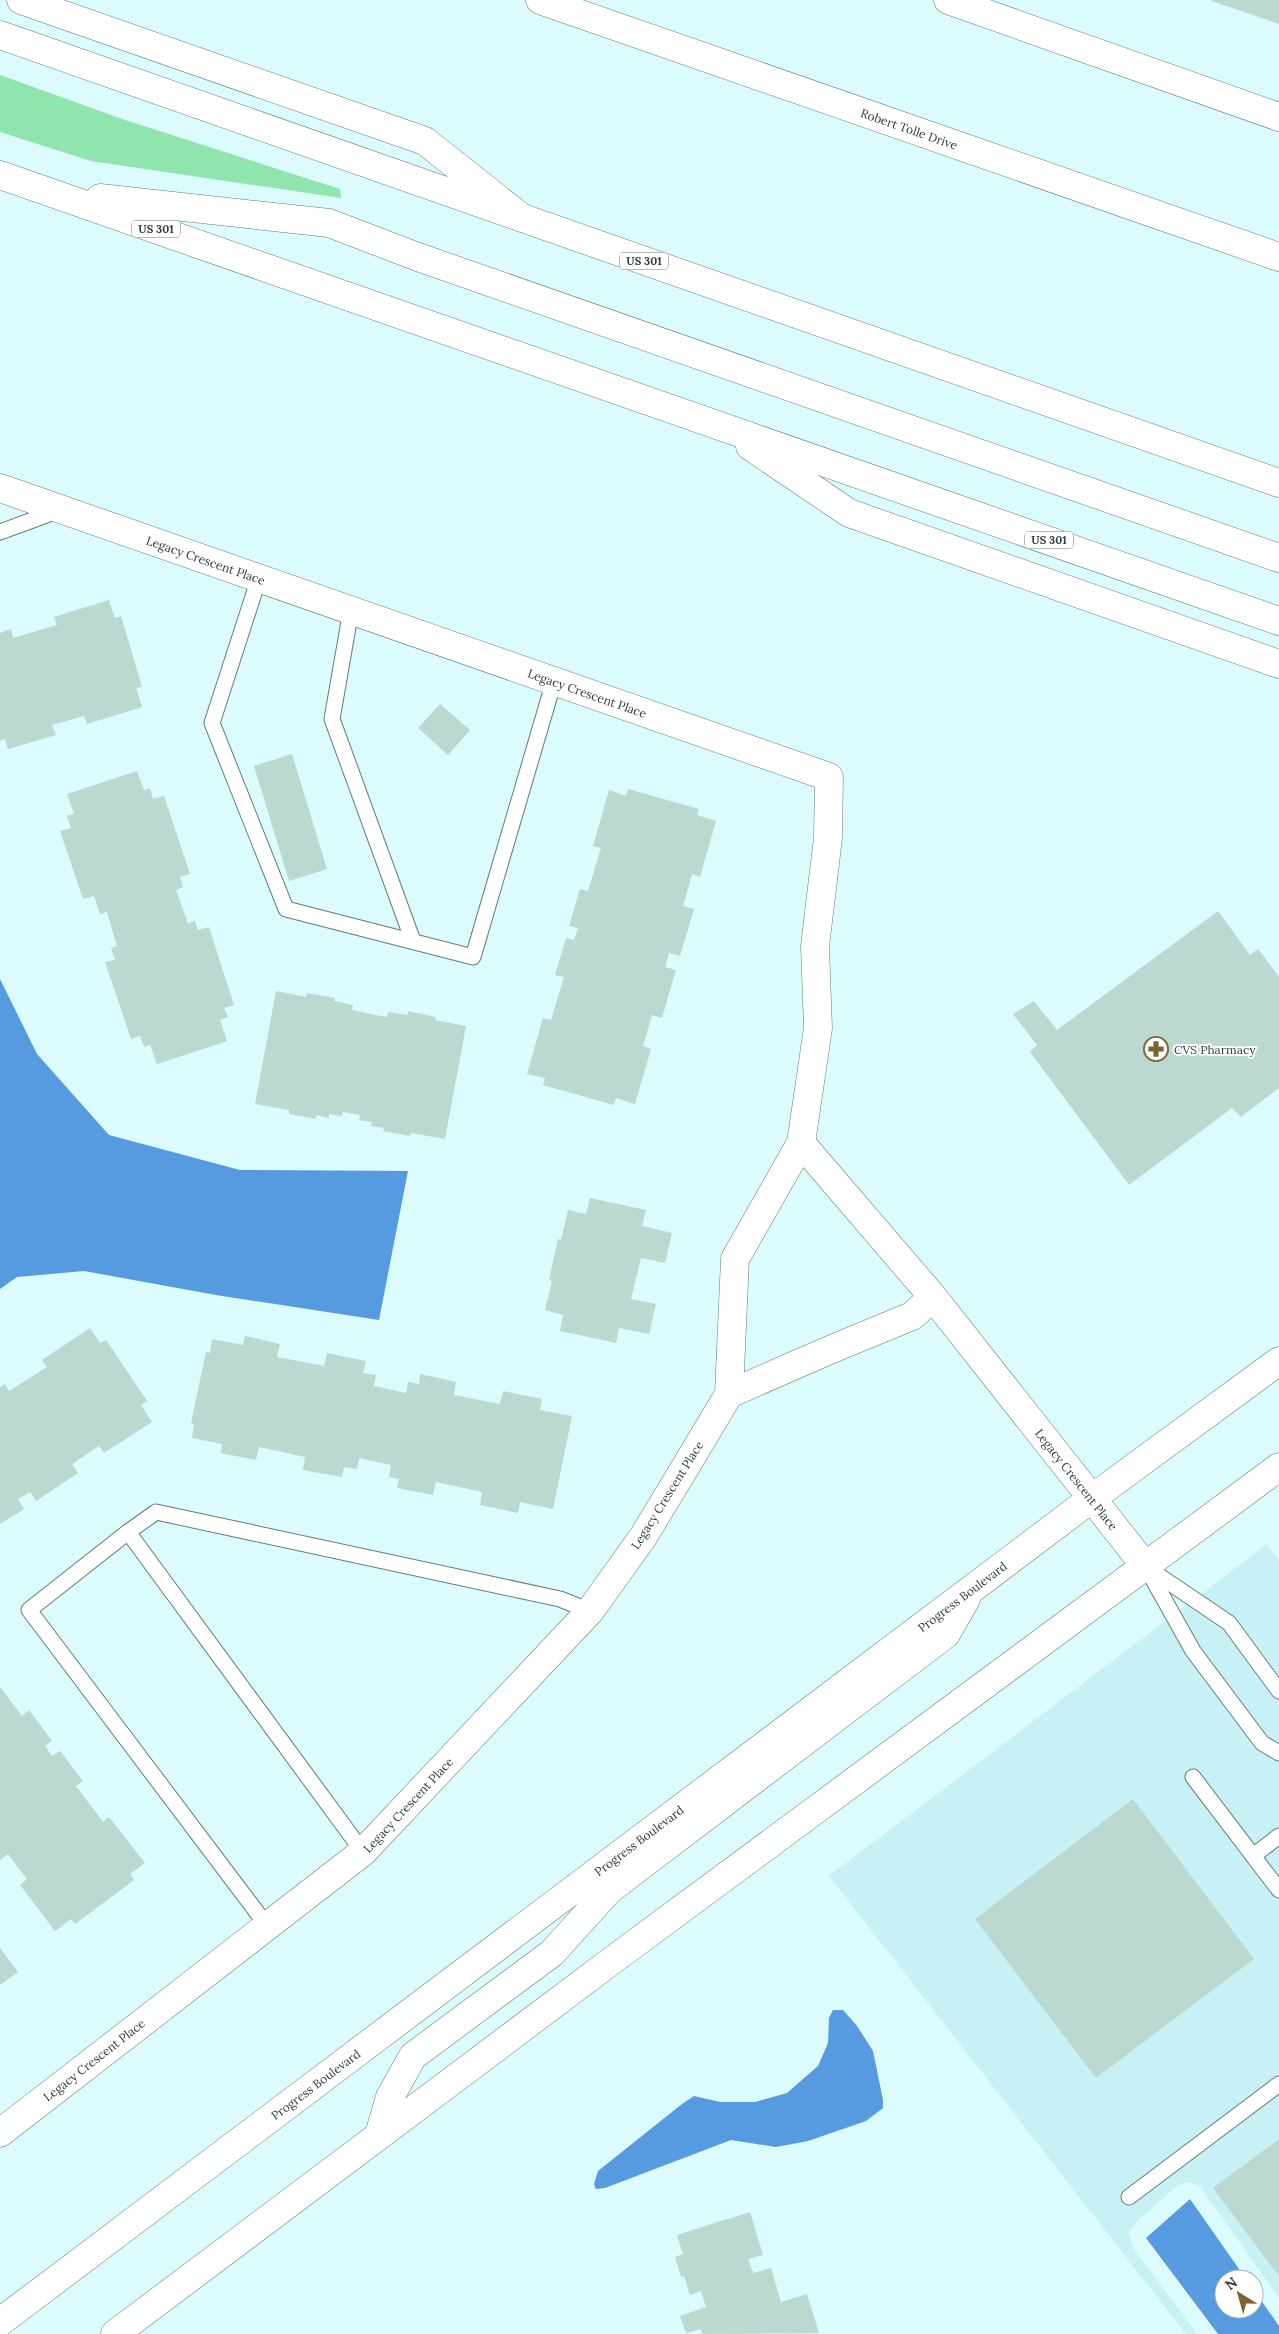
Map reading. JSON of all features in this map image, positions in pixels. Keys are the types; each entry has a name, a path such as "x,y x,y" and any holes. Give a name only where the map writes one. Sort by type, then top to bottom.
{"main road":[{"path":"21,0 425,142 522,218"},
{"name":"Robert Tolle Drive","path":"540,0 1279,257"},
{"path":"948,0 1279,117"},
{"name":"US 301","path":"0,36 1279,483"},
{"name":"US 301","path":"0,175 1279,621"},
{"path":"51,192 329,222 418,257 1279,558"},
{"path":"720,425 849,513 1279,664"},
{"name":"Legacy Crescent Place","path":"0,488 829,777 828,838 815,946 818,1028 801,1143 735,1259 730,1394 642,1537 590,1611 363,1852 0,2133"},
{"name":"Legacy Crescent Place","path":"801,1143 933,1297 1146,1567"},
{"path":"730,1394 832,1348 912,1316 933,1297"},
{"name":"Progress Boulevard","path":"0,2322 1091,1499 1279,1361"},
{"path":"115,2334 1279,1467"},
{"path":"380,2135 390,2097 413,2056 552,1953 610,1890 946,1634 972,1589"}],"lane":[{"path":"0,532 61,509"},
{"path":"259,578 212,724 286,909 473,957 554,682"},
{"path":"351,610 332,719 413,942"},
{"path":"268,1927 29,1610 156,1512 560,1599 590,1611"},
{"path":"128,1532 363,1852"},
{"path":"1146,1567 1229,1623 1279,1691"},
{"path":"1146,1567 1193,1651 1262,1743 1279,1753"},
{"path":"1193,1777 1279,1890"},
{"path":"1253,1856 1279,1836"},
{"path":"1129,2197 1279,2084"}],"shaded area":[{"path":"1267,1544 1279,1560 1279,2298 1264,2277 1264,2269 1259,2269 1200,2186 1189,2182 1178,2185 1134,2224 1128,2233 1133,2248 1197,2334 1186,2334 829,1876"}],"green space":[{"path":"0,75 122,119 340,189 341,198 91,161 0,132"}],"water":[{"path":"0,979 37,1054 109,1135 240,1170 408,1171 379,1320 216,1295 84,1271 17,1277 0,1289"},
{"path":"833,2010 843,2010 857,2026 873,2051 883,2108 866,2121 808,2141 776,2147 731,2140 605,2188 596,2189 594,2184 598,2171 694,2096 720,2102 755,2102 787,2093 818,2066 828,2043 829,2018"},
{"path":"1190,2199 1239,2269 1214,2269 1214,2319 1264,2319 1264,2304 1279,2326 1279,2334 1218,2334 1146,2238"}],"building":[{"path":"1209,0 1279,0 1279,24"},
{"path":"109,600 115,618 121,616 142,687 136,688 142,707 87,724 84,716 52,725 56,735 8,749 5,739 0,741 0,633 11,629 13,638 57,625 54,617"},
{"path":"440,704 470,730 448,755 418,728"},
{"path":"292,754 327,869 289,881 254,766"},
{"path":"137,771 144,790 150,788 153,799 164,796 190,874 180,877 183,887 176,890 188,924 195,921 198,930 209,927 234,1005 224,1008 228,1017 220,1020 227,1041 157,1064 150,1045 144,1047 140,1036 131,1039 105,962 115,960 111,948 117,946 107,912 100,914 94,896 83,899 60,831 71,828 67,816 74,814 67,794"},
{"path":"628,789 699,809 697,815 716,821 700,877 692,874 683,906 694,909 680,956 669,953 665,967 676,970 662,1018 652,1015 643,1046 651,1049 635,1104 616,1098 614,1105 543,1085 545,1078 527,1074 543,1018 551,1020 564,977 555,975 566,938 574,940 578,928 569,926 580,889 588,891 601,848 593,846 609,790 626,796"},
{"name":"CVS Pharmacy","path":"1218,911 1250,955 1258,949 1279,977 1279,1088 1241,1117 1232,1108 1129,1185 1030,1052 1037,1045 1013,1014 1034,1001 1057,1030"},
{"path":"276,991 306,997 307,993 335,998 334,1001 353,1005 352,1010 375,1015 387,1017 388,1012 408,1015 408,1011 436,1017 435,1020 466,1026 445,1139 411,1133 410,1136 383,1131 384,1128 371,1126 372,1122 359,1120 360,1115 343,1112 342,1116 329,1114 329,1118 316,1115 316,1119 289,1114 289,1110 255,1104"},
{"path":"590,1198 646,1210 642,1226 672,1233 665,1263 641,1258 631,1299 656,1304 649,1334 619,1328 616,1343 560,1331 563,1315 545,1310 552,1281 549,1280 558,1239 561,1240 568,1210 586,1214"},
{"path":"90,1328 100,1343 106,1340 147,1401 141,1405 152,1422 104,1453 99,1446 72,1464 78,1473 36,1501 30,1492 18,1499 24,1509 0,1524 0,1387 5,1384 9,1391 47,1367 42,1360"},
{"path":"245,1336 280,1344 277,1357 324,1366 327,1353 366,1361 363,1373 376,1375 374,1386 406,1393 408,1382 419,1384 420,1374 456,1382 454,1395 500,1404 503,1391 542,1399 540,1410 572,1416 553,1509 520,1502 518,1513 480,1505 482,1492 436,1482 433,1495 397,1488 399,1479 389,1477 391,1465 359,1458 357,1469 344,1467 342,1477 303,1470 305,1457 259,1447 256,1460 221,1453 222,1444 192,1438 194,1424 191,1423 206,1352 210,1353 212,1339 243,1345"},
{"path":"0,1687 22,1716 29,1710 52,1741 45,1746 52,1756 60,1751 83,1781 76,1786 103,1822 109,1817 145,1863 130,1874 134,1880 75,1924 71,1919 55,1931 20,1885 27,1879 8,1854 0,1860"},
{"path":"1133,1799 1254,1959 1096,2078 975,1919"},
{"path":"0,1948 18,1972 0,1985"},
{"path":"1279,2139 1279,2276 1213,2188"},
{"path":"750,2212 763,2255 748,2259 753,2273 771,2268 781,2302 807,2294 819,2333 702,2334 701,2329 686,2333 680,2316 706,2307 701,2291 690,2295 684,2276 681,2277 675,2257 683,2254 677,2235"}],"place":[{"name":"CVS Pharmacy","path":"1156,1049"}]}
